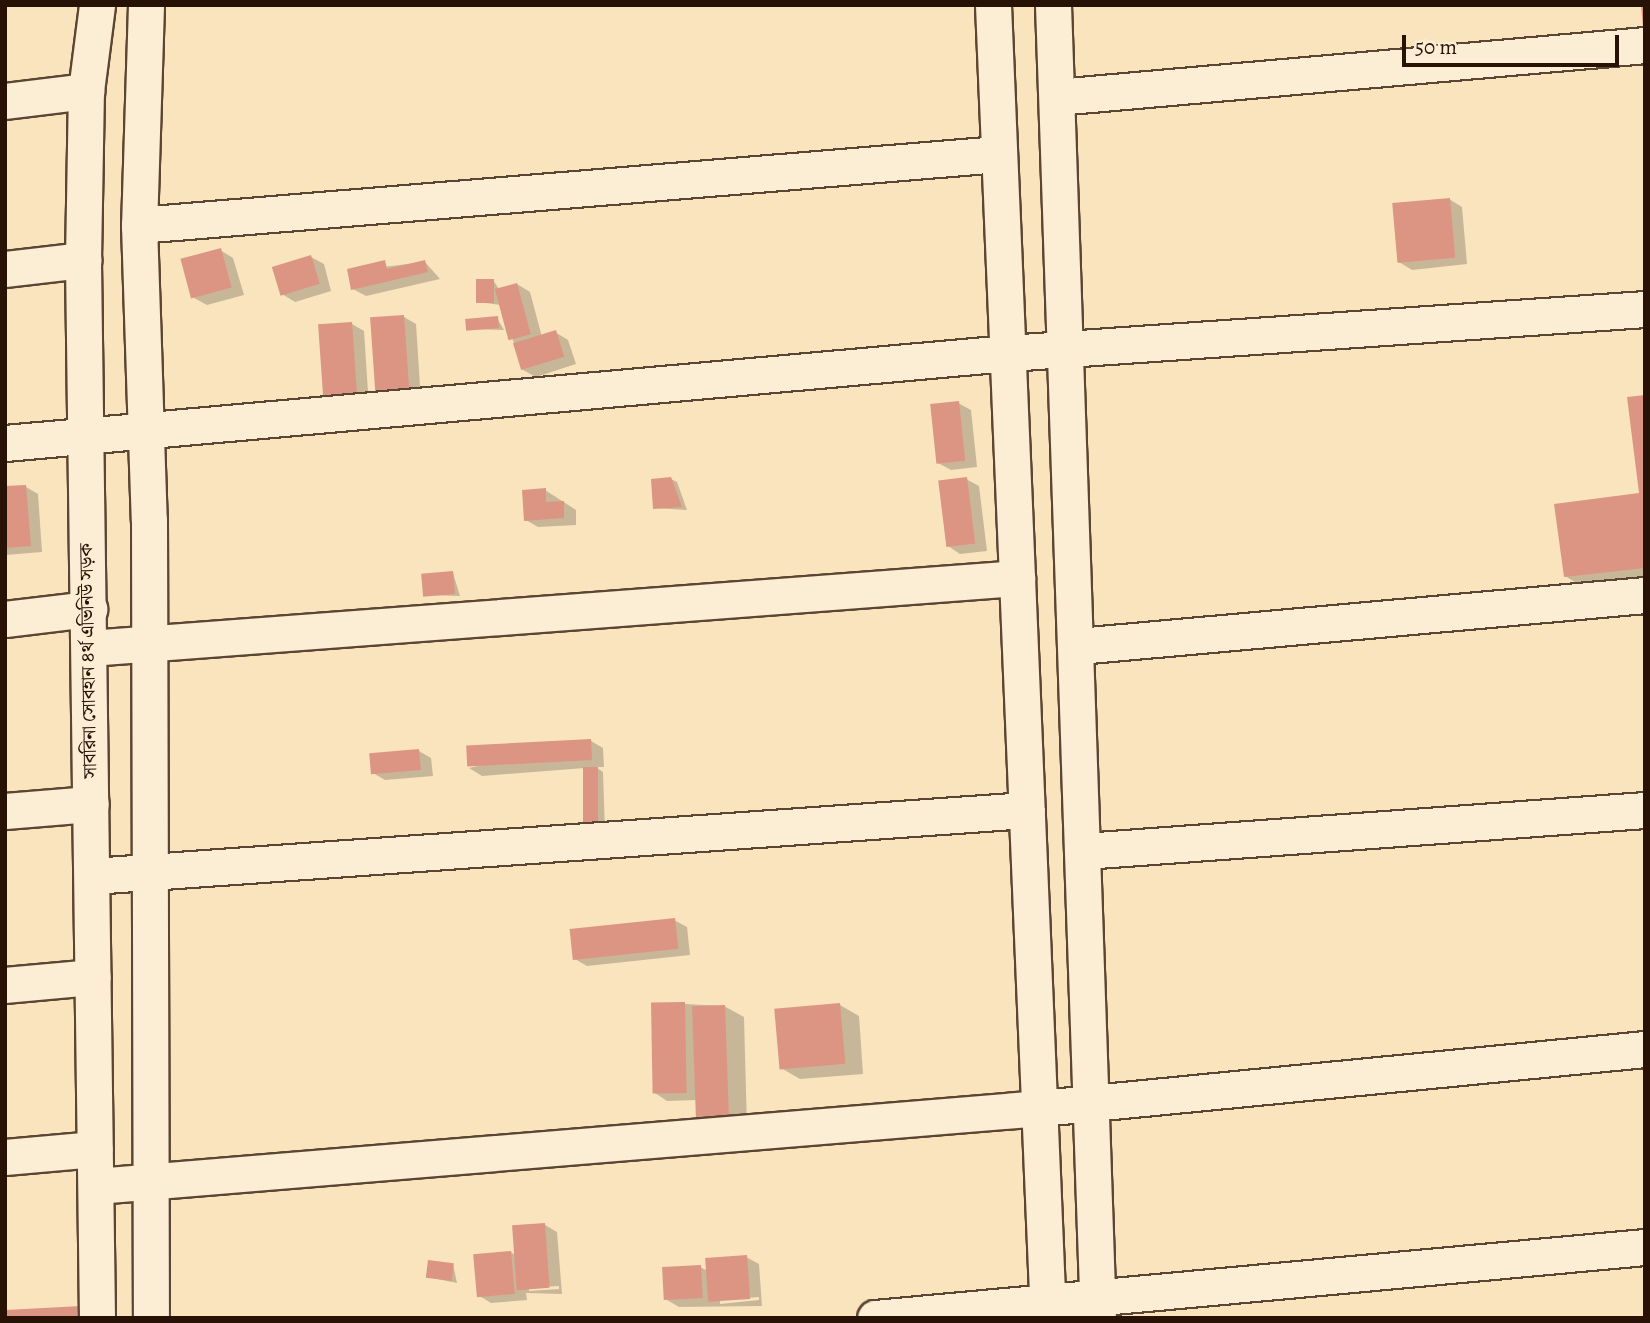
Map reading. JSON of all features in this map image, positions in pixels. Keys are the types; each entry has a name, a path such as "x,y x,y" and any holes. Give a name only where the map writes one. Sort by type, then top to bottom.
{"street":[{"name":"সাবরিনা সোবহান ৪র্থ এভিনিউ সড়ক","path":"97,5 86,91 83,260 97,1318"},
{"path":"146,5 139,225 146,429 151,1318"},
{"path":"993,5 1041,1108 1047,1312"},
{"path":"1052,5 1069,351 1097,1309"},
{"path":"1057,97 1645,45"},
{"path":"5,101 86,91"},
{"path":"139,225 999,154"},
{"path":"5,269 83,260"},
{"path":"5,443 1007,353 1069,351 1645,309"},
{"path":"89,648 1017,578"},
{"path":"1078,646 1645,594"},
{"path":"5,619 89,609"},
{"path":"5,811 91,804"},
{"path":"92,876 1027,810"},
{"path":"1084,851 1645,810"},
{"path":"5,985 93,977"},
{"path":"96,1186 1041,1108 1645,1049"},
{"path":"5,1157 95,1149"},
{"path":"875,1318 1097,1309 1645,1247"}],"building":[{"path":"1641,5 1645,5 1645,28 1643,28"},
{"path":"1450,198 1455,258 1397,263 1392,203"},
{"path":"221,248 232,288 191,298 180,259"},
{"path":"311,255 320,284 281,296 272,267"},
{"path":"385,260 387,269 425,260 428,272 351,290 347,269"},
{"path":"476,279 494,279 494,303 476,303"},
{"path":"517,283 531,334 509,340 495,289"},
{"path":"404,315 410,394 376,396 370,317"},
{"path":"498,316 499,328 466,331 465,319"},
{"path":"352,322 358,401 324,403 318,324"},
{"path":"556,330 564,357 521,370 513,343"},
{"path":"1645,395 1645,568 1564,577 1554,504 1639,493 1627,397"},
{"path":"959,401 965,461 936,464 930,404"},
{"path":"671,477 682,507 653,509 651,479"},
{"path":"967,477 975,544 946,547 938,481"},
{"path":"26,485 31,546 5,548 5,486"},
{"path":"546,488 546,502 564,501 564,518 524,521 522,490"},
{"path":"453,571 455,594 423,597 421,574"},
{"path":"591,739 592,760 467,767 466,746"},
{"path":"419,749 421,770 371,774 369,753"},
{"path":"583,767 598,767 598,829 583,829"},
{"path":"675,918 678,949 573,960 570,929"},
{"path":"685,1002 687,1093 653,1094 651,1003"},
{"path":"840,1003 845,1064 780,1070 774,1009"},
{"path":"725,1005 729,1118 696,1119 692,1006"},
{"path":"545,1223 550,1288 517,1290 512,1225"},
{"path":"511,1251 515,1294 477,1297 473,1254"},
{"path":"747,1255 750,1299 708,1302 705,1258"},
{"path":"428,1260 454,1263 452,1281 426,1278"},
{"path":"701,1265 703,1298 664,1300 662,1267"},
{"path":"81,1306 81,1318 6,1318 5,1310"}]}
